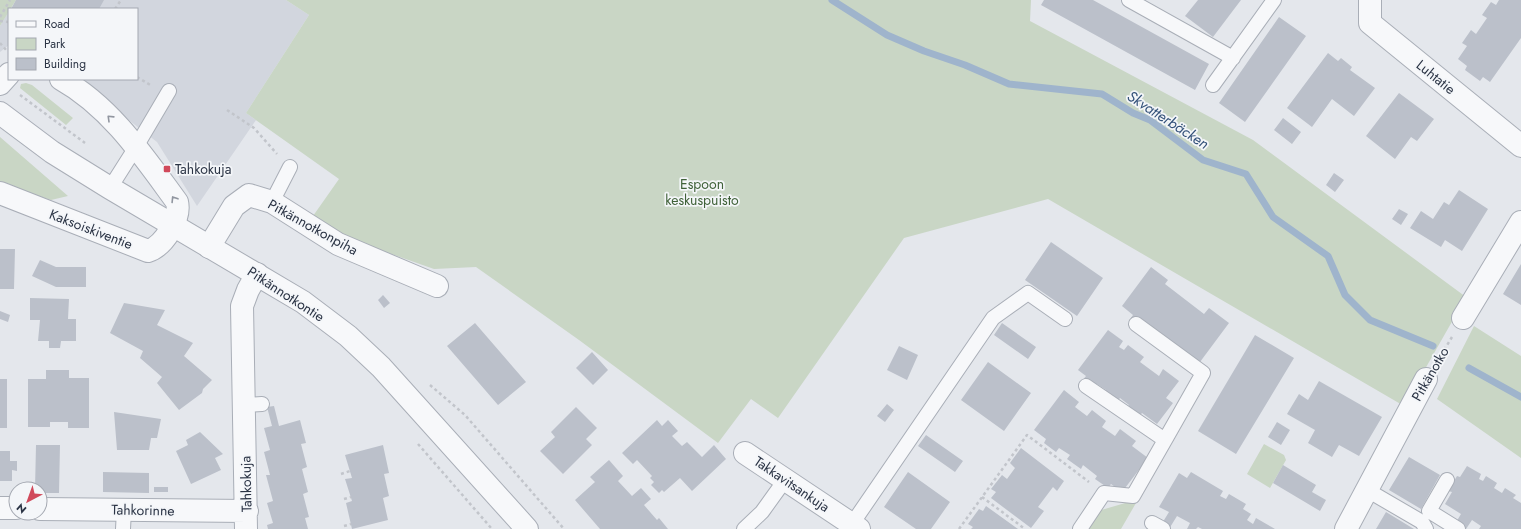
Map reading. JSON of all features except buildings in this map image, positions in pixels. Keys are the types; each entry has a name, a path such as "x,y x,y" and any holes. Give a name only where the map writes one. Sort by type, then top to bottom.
{"street":[{"name":"Luhtatie","path":"1370,0 1370,23 1521,146"},
{"path":"0,84 8,75"},
{"name":"Kaksoiskiventie","path":"0,193 148,251 156,248 172,225 179,208 177,202 136,147 112,120 93,102 62,80"},
{"name":"Pitkännotkontie","path":"0,113 52,152 303,302 348,336 381,367 527,529"},
{"name":"Pitkännotkonpiha","path":"209,246 234,206 249,195 272,202 338,244 437,286"},
{"path":"1463,318 1521,222"},
{"name":"Tahkokuja","path":"246,520 253,405 242,306 248,290 257,274"},
{"name":"Pitkänotko","path":"1346,529 1426,379"},
{"name":"Takkavitsankuja","path":"745,453 855,527"},
{"name":"Tahkorinne","path":"48,510 124,519 246,520"}],"lane":[{"path":"1129,0 1232,58"},
{"path":"1151,0 1158,16"},
{"path":"1213,85 1274,0"},
{"path":"110,188 169,91"},
{"path":"272,202 290,168"},
{"path":"855,527 993,318 1028,293 1065,319"},
{"path":"1080,529 1104,493 1132,496 1203,373 1136,324"},
{"path":"1086,386 1164,440"},
{"path":"744,529 762,512 786,480"},
{"path":"1425,521 1447,480"},
{"path":"1367,490 1425,521 1458,529"}],"path":[{"path":"0,17 10,0"},
{"path":"0,43 8,52"},
{"path":"226,110 254,128 290,168"},
{"name":"Pitkänotko","path":"1426,379 1463,318"},
{"path":"959,529 1027,435 1104,493"},
{"path":"414,440 492,529"},
{"path":"342,474 350,471"},
{"path":"344,499 351,497"},
{"path":"982,497 1025,529"},
{"path":"344,526 351,524"}],"shaded area":[{"path":"16,0 286,0 309,15 246,113 256,120 197,206 157,142 130,121 85,80 138,80 138,8 12,8"},
{"path":"8,13 8,46 0,52 0,26"}],"green space":[{"path":"0,0 16,0 11,8 8,8 8,13 0,26"},
{"name":"Espoon keskuspuisto","path":"286,0 1031,0 1030,21 1253,140 1466,297 1404,406 1048,199 904,238 778,418 751,399 718,443 579,340 476,267 434,269 329,232 313,216 339,179 246,113 309,15"},
{"path":"26,83 32,85 73,118 66,125 20,88 21,84"},
{"path":"0,137 68,196 51,200 0,183"},
{"path":"1474,326 1521,356 1521,458 1437,399"},
{"path":"1264,444 1284,455 1286,460 1270,488 1247,474"},
{"path":"1132,501 1136,503 1121,529 1089,529 1089,524 1098,511"}],"waterway":[{"name":"Skvatterbäcken","path":"832,0 887,35 924,51 965,65 1009,84 1102,94 1133,113 1150,120 1203,160 1246,174 1273,217 1328,256 1345,295 1370,320 1433,346"},
{"name":"Skvatterbäcken","path":"1469,368 1521,397"}],"place":[{"name":"Tahkokuja","path":"167,169"}]}
